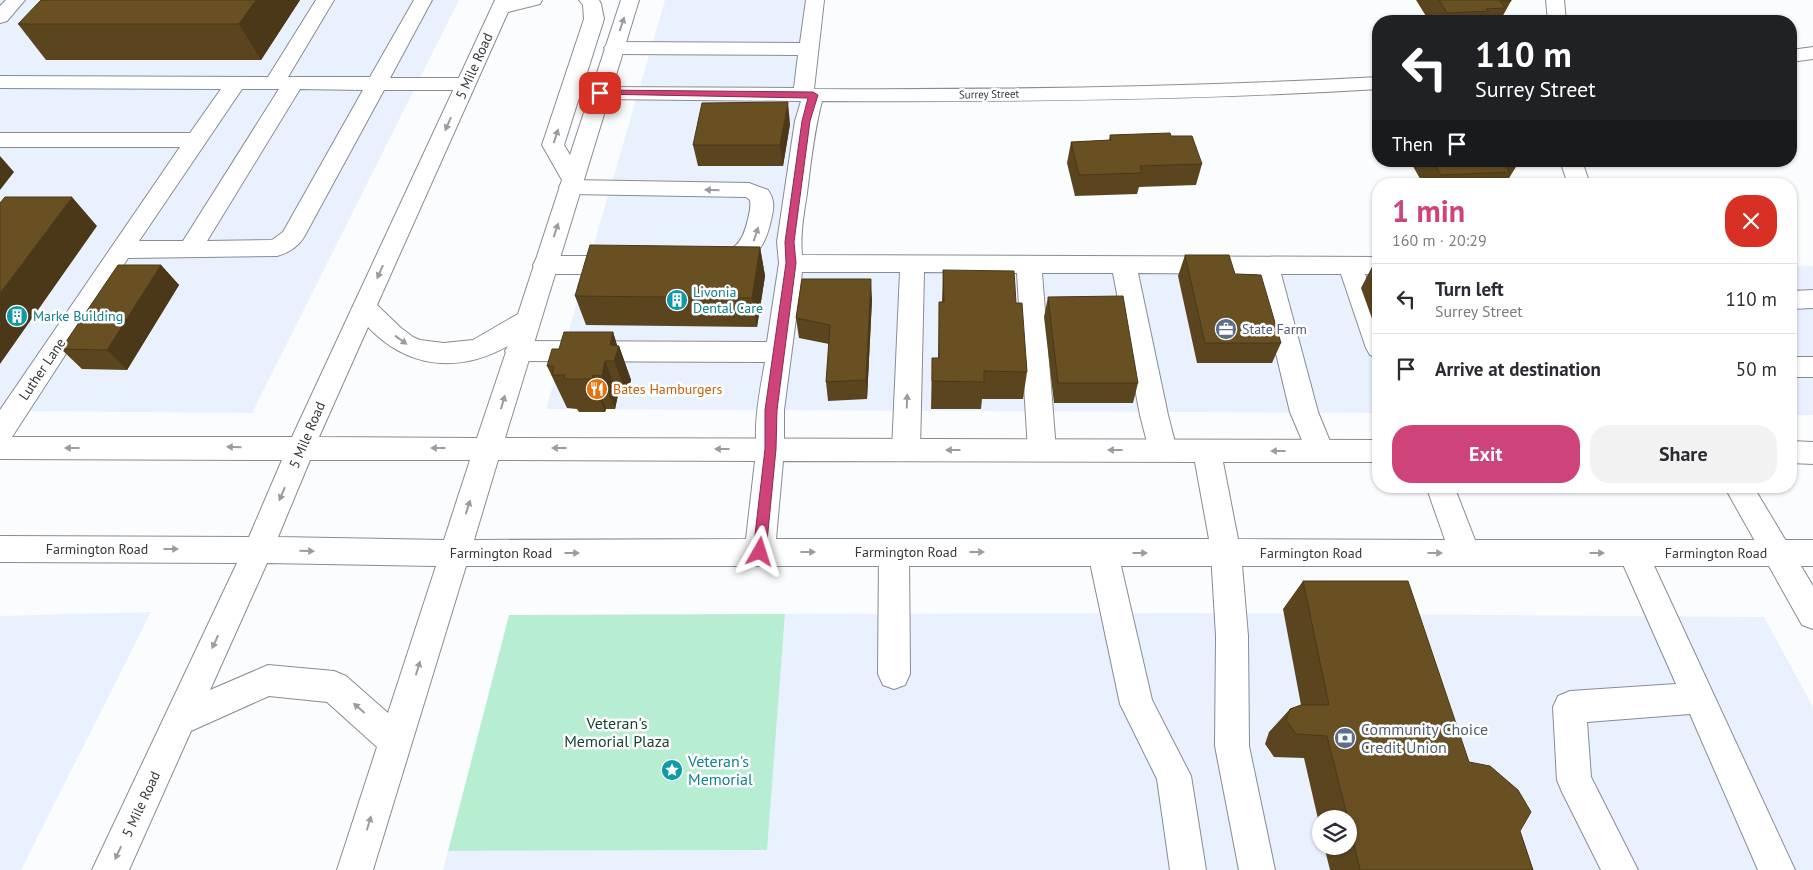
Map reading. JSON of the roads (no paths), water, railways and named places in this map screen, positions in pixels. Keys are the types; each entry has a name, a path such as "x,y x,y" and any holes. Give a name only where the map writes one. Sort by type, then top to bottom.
{"main road":[{"path":"0,17 16,0"},
{"path":"190,249 284,84 325,0"},
{"path":"121,250 277,248 292,237 423,0"},
{"path":"502,4 533,0"},
{"path":"571,183 553,146 594,19 592,4 588,0"},
{"path":"355,870 453,554 501,410 518,350 630,0"},
{"path":"760,552 770,449 771,410 791,263 790,242 806,121 809,49 815,0"},
{"path":"1555,0 1556,15"},
{"name":"5 Mile Road","path":"110,870 258,550 300,449 502,4"},
{"path":"614,48 809,49"},
{"path":"1797,55 1813,53"},
{"path":"0,82 466,84"},
{"name":"Surrey Street","path":"600,93 808,95 1165,92 1372,83"},
{"name":"Luther Lane","path":"0,432 150,206 236,84"},
{"path":"0,140 197,140"},
{"path":"571,183 749,190 760,195 763,202 757,237 749,249 729,260 693,265"},
{"path":"791,263 1372,266"},
{"path":"546,265 646,265"},
{"path":"906,450 912,265"},
{"path":"1029,265 1042,450"},
{"path":"1124,266 1154,415 1163,450"},
{"path":"1267,266 1304,412 1320,451"},
{"path":"1350,266 1372,328"},
{"path":"1797,300 1813,299"},
{"path":"364,307 388,330 411,347 440,353 472,351 499,340 528,320"},
{"path":"518,350 780,352"},
{"path":"1797,367 1813,367"},
{"path":"0,448 1372,451"},
{"path":"1207,451 1226,553 1232,636 1232,746 1257,870"},
{"path":"1797,452 1813,452"},
{"path":"1443,493 1465,553"},
{"path":"1742,493 1813,615"},
{"name":"Farmington Road","path":"0,549 258,550 453,554 760,552 1813,553"},
{"path":"894,552 894,674"},
{"path":"1103,552 1136,704 1174,776 1188,870"},
{"path":"1633,553 1777,870"},
{"path":"179,720 268,680 334,687 395,741"},
{"path":"1620,870 1574,780 1570,707 1698,698"}],"place":[{"name":"Livonia Dental Care","path":"677,300"},
{"name":"Marke Building","path":"17,316"},
{"name":"State Farm","path":"1226,329"},
{"name":"Bates Hamburgers","path":"597,389"},
{"name":"Community Choice Credit Union","path":"1345,738"},
{"name":"Veteran's Memorial","path":"672,770"}],"park label":[{"name":"Veteran's Memorial Plaza","path":"617,732"}]}
